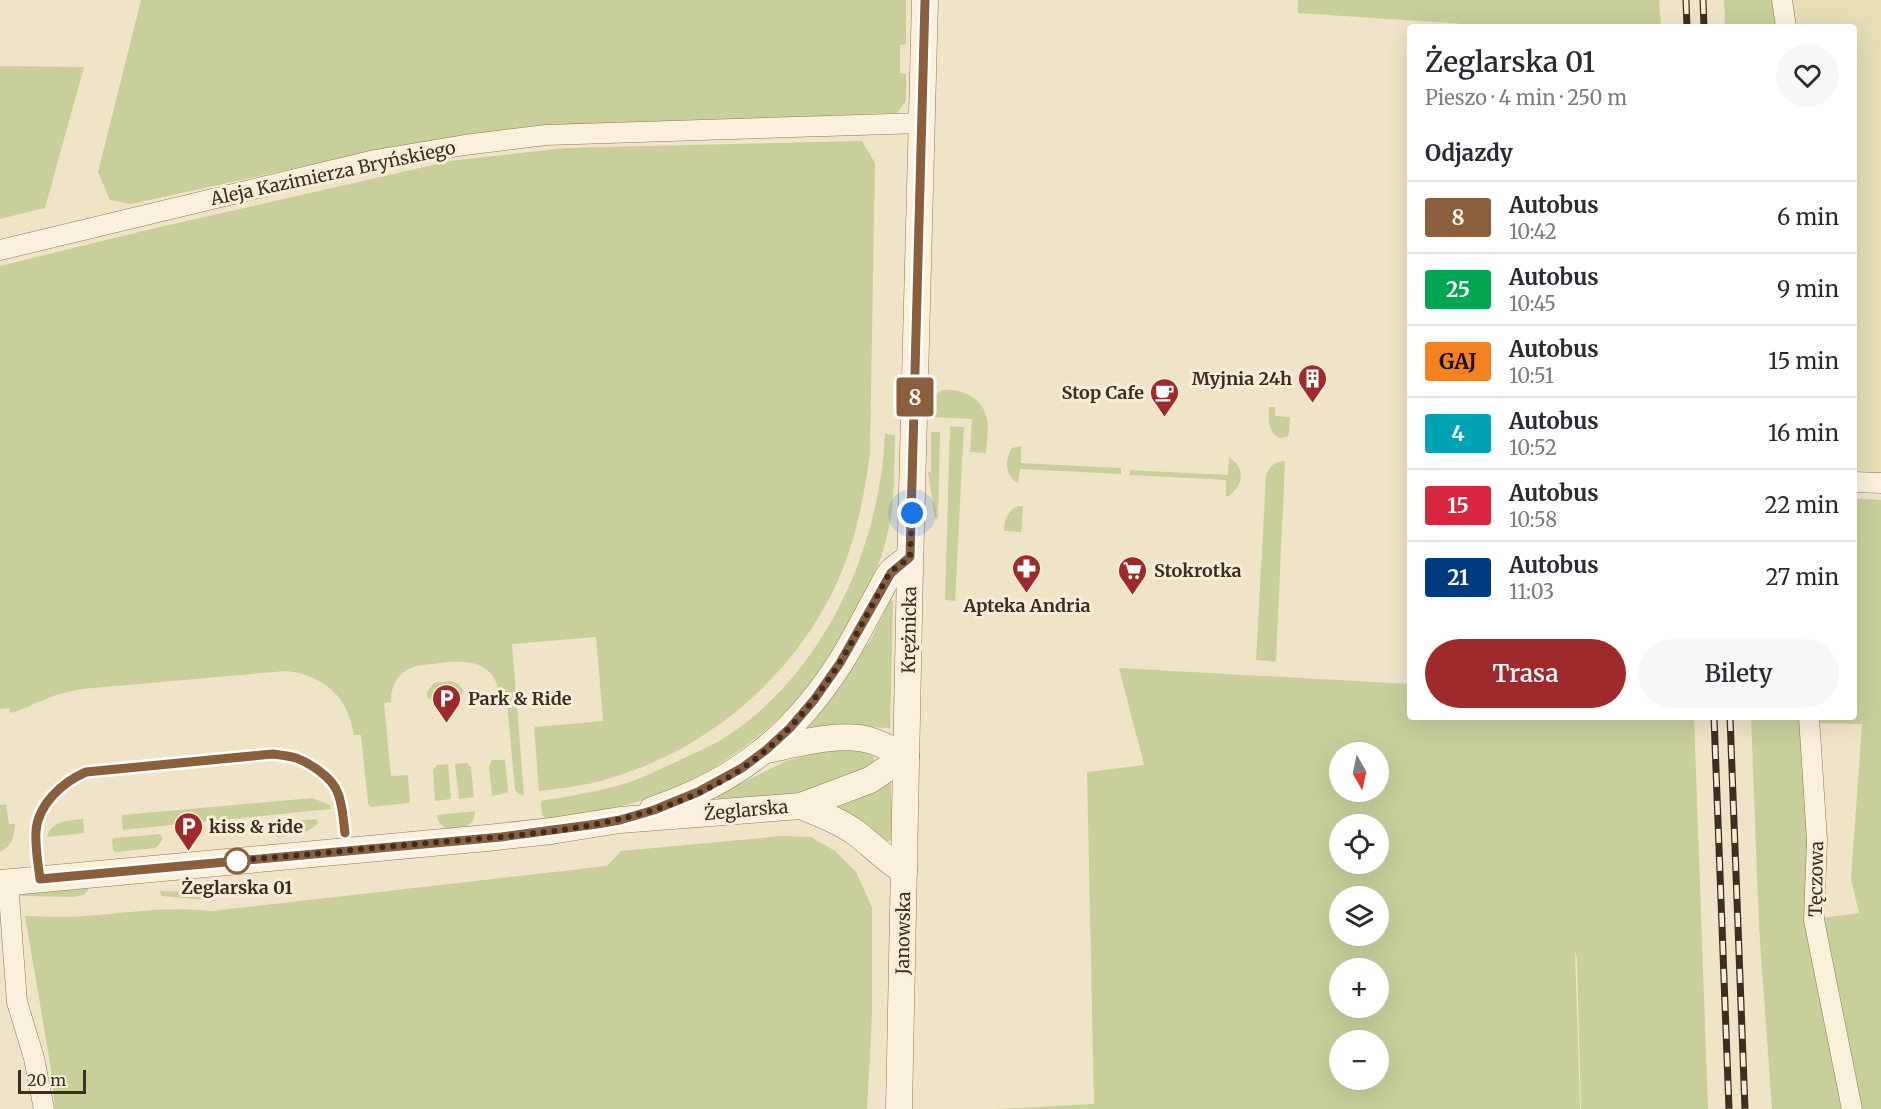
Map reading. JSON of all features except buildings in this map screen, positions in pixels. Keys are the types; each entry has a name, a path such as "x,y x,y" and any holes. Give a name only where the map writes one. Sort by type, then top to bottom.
{"street":[{"name":"Krężnicka","path":"906,756 925,0"},
{"path":"1782,0 1786,24"},
{"name":"Aleja Kazimierza Bryńskiego","path":"0,250 375,160 465,144 546,135 922,123"},
{"path":"1857,482 1881,483"},
{"name":"Żeglarska","path":"620,820 654,810 706,788 742,768 766,750 790,728 814,700 840,663 891,573 910,557"},
{"name":"Tęczowa","path":"1809,720 1817,840 1814,920 1852,1109"},
{"name":"Żeglarska","path":"766,750 834,738 856,738 871,741 906,756"},
{"name":"Żeglarska","path":"4,882 494,837 620,820 801,806 870,780 906,756"},
{"name":"Janowska","path":"899,1109 906,756"},
{"name":"Żeglarska","path":"801,806 855,832 887,860 904,871"},
{"path":"4,882 17,1002 34,1058 44,1109"}],"shaded area":[{"path":"1789,0 1881,0 1881,478 1857,476 1857,24 1792,24"}],"green space":[{"path":"141,0 906,0 906,44 900,45 900,73 906,74 906,101 897,113 545,126 374,151 131,204 110,200 98,172"},
{"path":"1298,0 1659,0 1661,24 1465,24 1298,13"},
{"path":"1724,0 1774,0 1778,24 1725,24"},
{"path":"0,66 84,67 45,208 0,219"},
{"path":"862,141 875,163 870,452 856,528 842,571 824,607 802,642 777,673 748,702 716,727 645,766 607,779 539,791 534,727 603,721 596,637 512,644 524,795 519,794 515,790 506,692 499,692 494,679 487,670 477,665 454,662 416,666 400,675 392,690 391,702 384,703 391,776 408,775 410,800 409,803 371,807 368,804 361,735 354,735 346,710 332,690 312,677 300,673 286,671 82,689 51,697 10,713 9,708 0,709 0,266 450,161 564,148"},
{"path":"942,390 964,393 981,405 988,423 986,453 970,452 972,419 930,417 932,401 935,395"},
{"path":"1269,407 1275,407 1275,416 1290,417 1287,437 1279,438 1272,432"},
{"path":"950,426 964,427 955,601 945,600"},
{"path":"931,432 940,432 938,519 935,519 928,472 931,472"},
{"path":"885,434 895,435 891,517 883,549 872,580 850,624 822,670 798,699 779,718 738,751 694,779 670,790 634,803 597,811 548,820 542,815 541,801 597,791 630,782 716,743 769,703 797,672 822,637 843,599 860,559 873,518 881,476"},
{"path":"1021,446 1021,463 1121,468 1121,474 1020,469 1018,483 1010,477 1007,462 1012,448"},
{"path":"1229,457 1238,466 1241,476 1238,487 1229,496 1226,496 1226,480 1130,475 1130,470 1228,475"},
{"path":"1285,461 1276,662 1256,660 1266,475 1273,465"},
{"path":"1857,498 1881,500 1881,1109 1772,1109 1759,928 1751,720 1801,720 1805,751 1809,920 1859,913 1851,879 1862,724 1816,723 1816,720 1857,720"},
{"path":"1018,506 1023,506 1021,532 1004,531 1007,516"},
{"path":"890,600 893,601 890,728 865,727 793,741 837,688 871,639"},
{"path":"1119,668 1407,684 1407,720 1694,720 1708,1109 1581,1109 1575,950 1580,1109 995,1109 1094,1104 1087,772 1144,765"},
{"path":"451,681 463,690 462,695 429,699 427,697 427,692 434,683"},
{"path":"824,751 861,751 873,756 875,765 804,792 717,801 718,790 736,786 786,761"},
{"path":"492,760 505,760 507,793 492,796 489,766"},
{"path":"467,763 471,767 474,797 459,799 455,764"},
{"path":"448,764 451,799 435,801 433,770 437,765"},
{"path":"891,781 893,839 883,844 826,807"},
{"path":"312,798 330,805 331,809 123,830 122,815"},
{"path":"6,804 9,824 15,824 15,829 10,844 0,852 0,805"},
{"path":"475,811 471,824 450,830 437,818 437,815"},
{"path":"83,819 84,833 47,837 56,825"},
{"path":"316,819 318,823 314,827 294,835 277,837 266,828 270,823"},
{"path":"160,834 163,839 156,848 116,852 113,850 112,840 114,838"},
{"path":"782,836 811,837 835,851 856,872 872,907 872,1016 867,1109 55,1109 50,1063 25,916 62,917 174,909 212,911 607,866 621,851"},
{"path":"88,886 84,895 73,897 21,896 20,893"},
{"path":"160,891 215,893 215,901 161,896"}],"railway":[{"path":"1686,0 1687,24"},
{"path":"1703,0 1704,24"},
{"path":"1714,720 1729,1109"},
{"path":"1730,720 1745,1109"}],"bus line":[{"name":"8","path":"345,833 342,808 336,789 325,776 296,758 273,754 86,772 71,778 48,802 39,817 36,843 40,879 551,831 620,820 654,810 698,792 742,768 790,728 814,700 840,663 891,573 910,557 925,0"}],"place":[{"name":"Myjnia 24h","path":"1313,404"},
{"name":"Stop Cafe","path":"1165,418"},
{"name":"Apteka Andria","path":"1027,594"},
{"name":"Stokrotka","path":"1133,596"},
{"name":"Park & Ride","path":"447,724"},
{"name":"kiss & ride","path":"188,852"},
{"name":"Żeglarska 01","path":"237,861"}],"route":[{"path":"237,861 229,861 501,837 597,824 654,810 715,784 766,750 790,728 814,700 840,663 891,573 910,557 912,513"}]}
